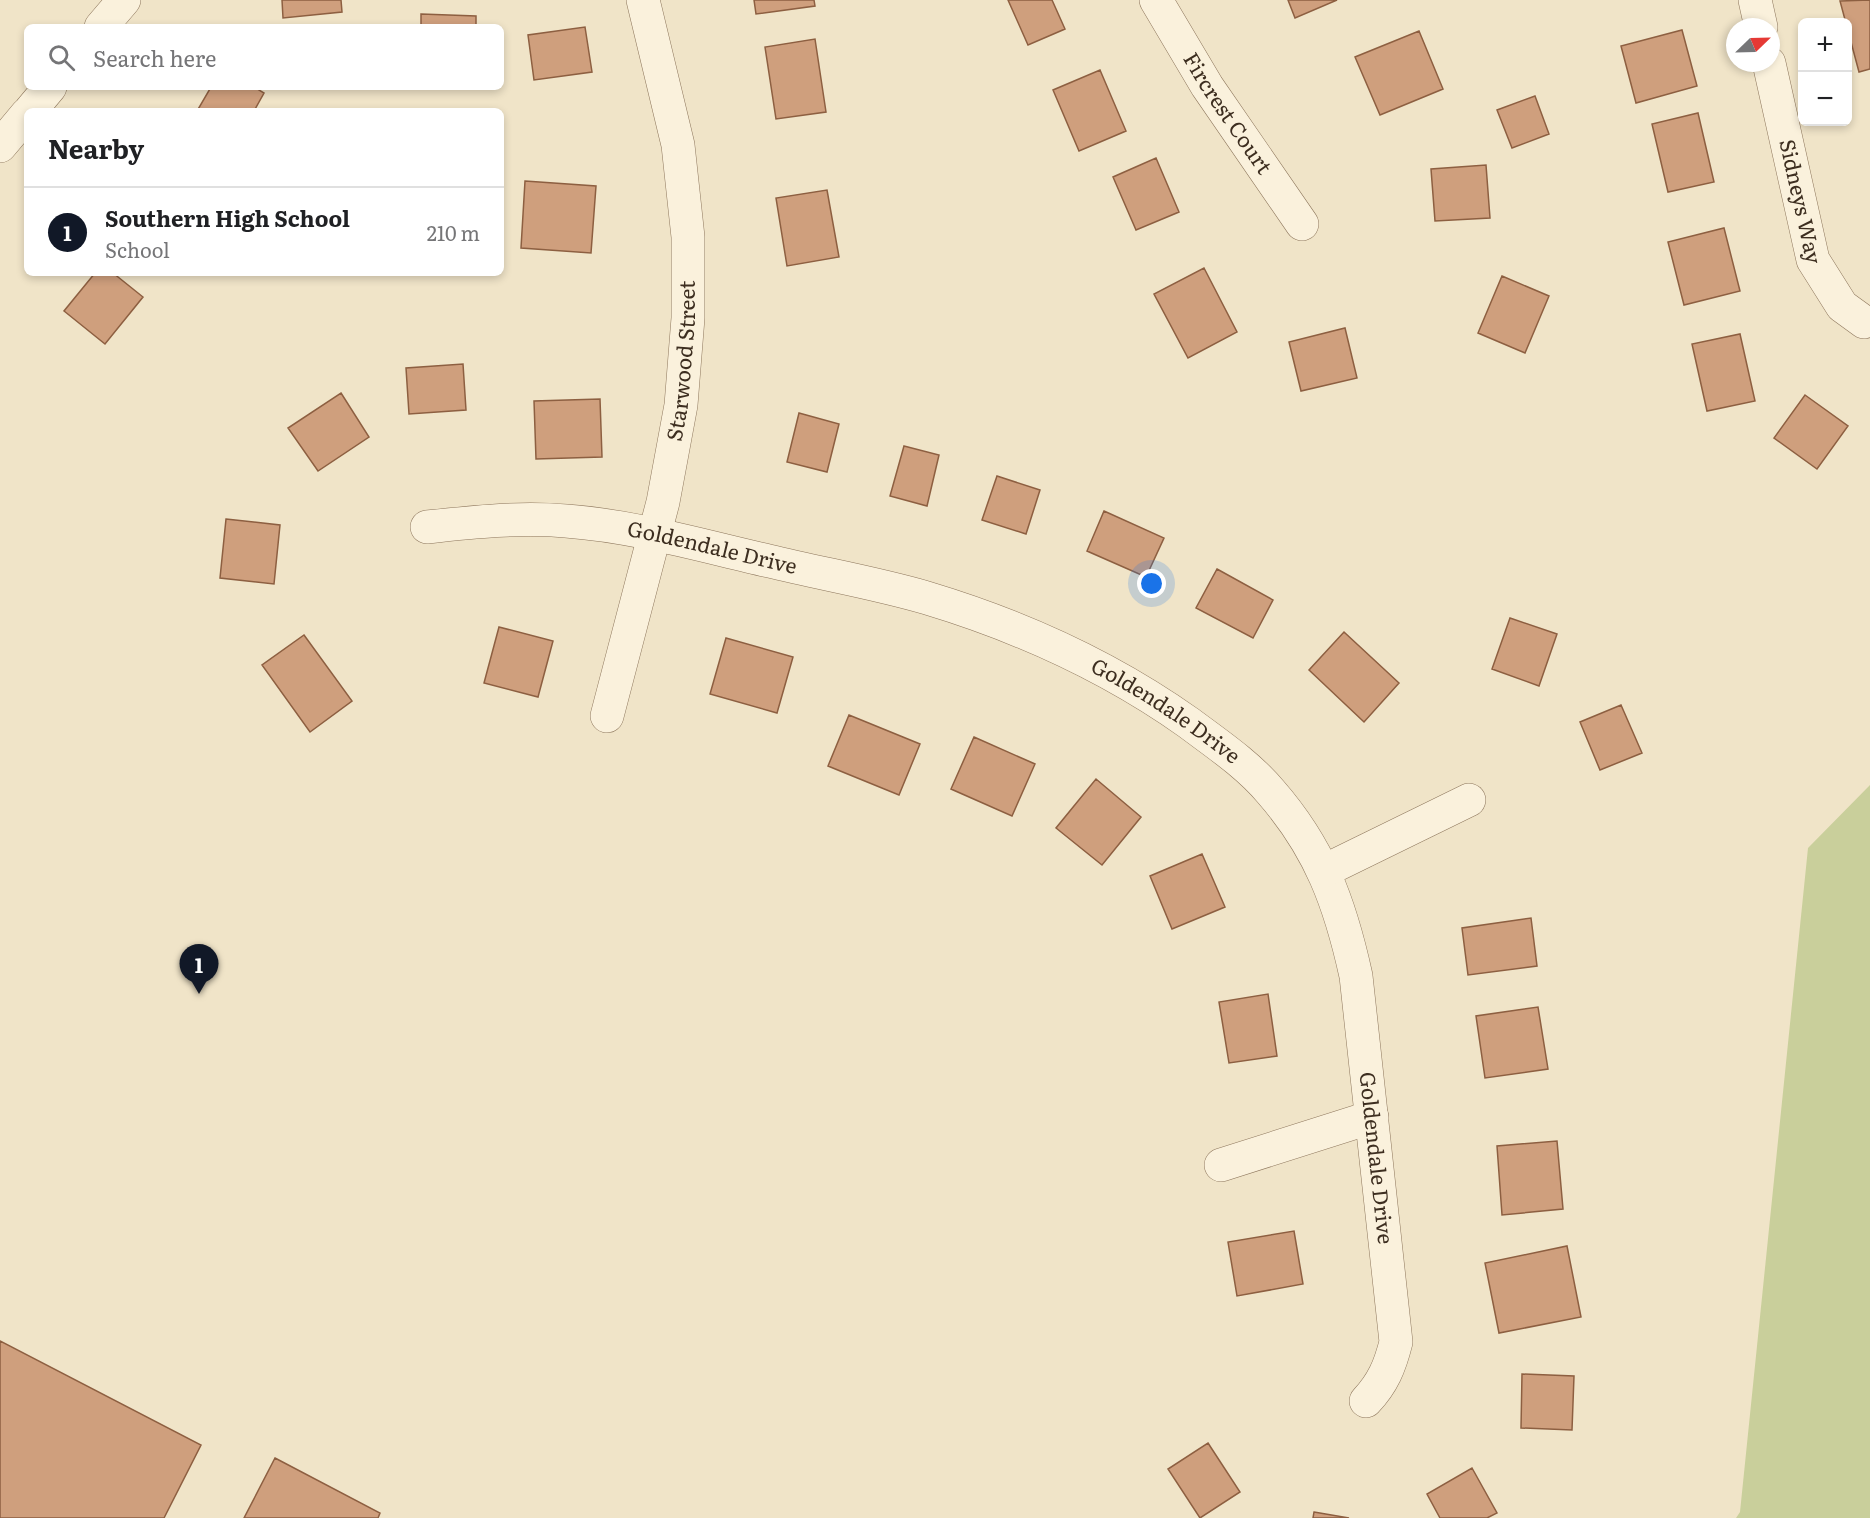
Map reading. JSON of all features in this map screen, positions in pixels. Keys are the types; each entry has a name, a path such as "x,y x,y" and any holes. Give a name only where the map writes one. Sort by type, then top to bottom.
{"street":[{"path":"104,24 124,0"},
{"name":"Starwood Street","path":"607,716 654,534 681,405 688,318 688,237 678,145 643,0"},
{"name":"Fircrest Court","path":"1156,0 1207,86 1302,224"},
{"path":"1755,0 1759,18"},
{"name":"Sidneys Way","path":"1771,72 1813,260 1842,306 1864,322"},
{"path":"32,108 47,90"},
{"path":"0,146 24,118"},
{"name":"Goldendale Drive","path":"427,527 503,519 567,521 654,534 926,598 1003,623 1083,658 1163,705 1230,753 1269,790 1299,828 1324,871 1343,918 1356,976 1396,1342 1389,1370 1378,1389 1365,1401"},
{"path":"1324,871 1469,800"},
{"path":"1221,1165 1372,1117"}],"green space":[{"path":"1870,785 1870,1518 1736,1518 1740,1512 1808,848"}],"building":[{"path":"282,0 341,0 342,12 283,18"},
{"path":"754,0 814,0 815,6 756,14"},
{"path":"1008,0 1052,0 1065,29 1028,45"},
{"path":"1288,0 1337,0 1295,18"},
{"path":"1870,0 1870,69 1859,72 1852,46 1852,18 1845,18 1840,1"},
{"path":"421,14 476,16 476,24 421,24"},
{"path":"585,27 592,72 534,80 528,35"},
{"path":"1682,30 1697,86 1636,103 1621,46"},
{"path":"1419,31 1443,89 1380,115 1355,57"},
{"path":"815,39 826,112 776,119 765,47"},
{"path":"1100,70 1126,131 1079,151 1053,90"},
{"path":"209,90 259,90 264,93 256,108 199,108"},
{"path":"1535,96 1549,134 1512,148 1497,110"},
{"path":"1698,113 1714,182 1668,192 1652,124"},
{"path":"1156,158 1179,212 1136,230 1113,177"},
{"path":"1486,165 1490,218 1435,221 1431,169"},
{"path":"525,181 596,186 591,253 521,248"},
{"path":"827,190 839,257 787,266 776,198"},
{"path":"1724,228 1740,291 1684,305 1668,242"},
{"path":"1204,268 1237,332 1188,358 1154,294"},
{"path":"93,276 117,276 143,297 105,344 64,311"},
{"path":"1502,276 1549,296 1525,353 1478,333"},
{"path":"1345,328 1357,378 1301,391 1289,342"},
{"path":"1740,334 1755,401 1707,411 1692,344"},
{"path":"463,364 466,410 409,414 406,368"},
{"path":"341,393 369,437 318,471 288,428"},
{"path":"1805,395 1848,426 1817,469 1774,438"},
{"path":"600,399 602,457 536,459 534,401"},
{"path":"799,413 839,424 827,472 787,462"},
{"path":"904,446 939,455 927,506 890,496"},
{"path":"997,476 1040,490 1026,534 982,520"},
{"path":"1104,511 1164,538 1146,577 1087,551"},
{"path":"226,519 280,525 274,584 220,578"},
{"path":"1217,569 1273,600 1253,638 1196,608"},
{"path":"1510,618 1557,634 1539,686 1492,669"},
{"path":"499,627 553,641 538,697 484,683"},
{"path":"1344,632 1399,683 1364,722 1309,670"},
{"path":"304,635 352,701 310,732 262,665"},
{"path":"726,638 793,657 777,713 710,694"},
{"path":"1621,705 1642,753 1600,770 1580,722"},
{"path":"849,715 920,744 899,795 828,766"},
{"path":"974,737 1035,764 1012,816 951,789"},
{"path":"1096,779 1141,817 1102,865 1056,828"},
{"path":"1202,854 1225,907 1172,929 1150,876"},
{"path":"1531,918 1537,966 1468,975 1462,928"},
{"path":"1268,994 1277,1056 1229,1063 1219,1002"},
{"path":"1538,1007 1548,1069 1485,1078 1476,1016"},
{"path":"1557,1141 1563,1209 1502,1215 1497,1146"},
{"path":"1294,1231 1303,1284 1237,1296 1228,1242"},
{"path":"1567,1246 1581,1317 1499,1333 1485,1263"},
{"path":"0,1341 201,1445 164,1518 0,1518"},
{"path":"1522,1374 1574,1376 1572,1430 1521,1428"},
{"path":"1208,1443 1240,1492 1200,1518 1168,1469"},
{"path":"275,1458 380,1513 378,1518 244,1518"},
{"path":"1472,1468 1497,1513 1487,1518 1440,1518 1427,1494"},
{"path":"1314,1512 1349,1518 1313,1518"}],"place":[{"name":"Southern High School","path":"199,994"}]}
